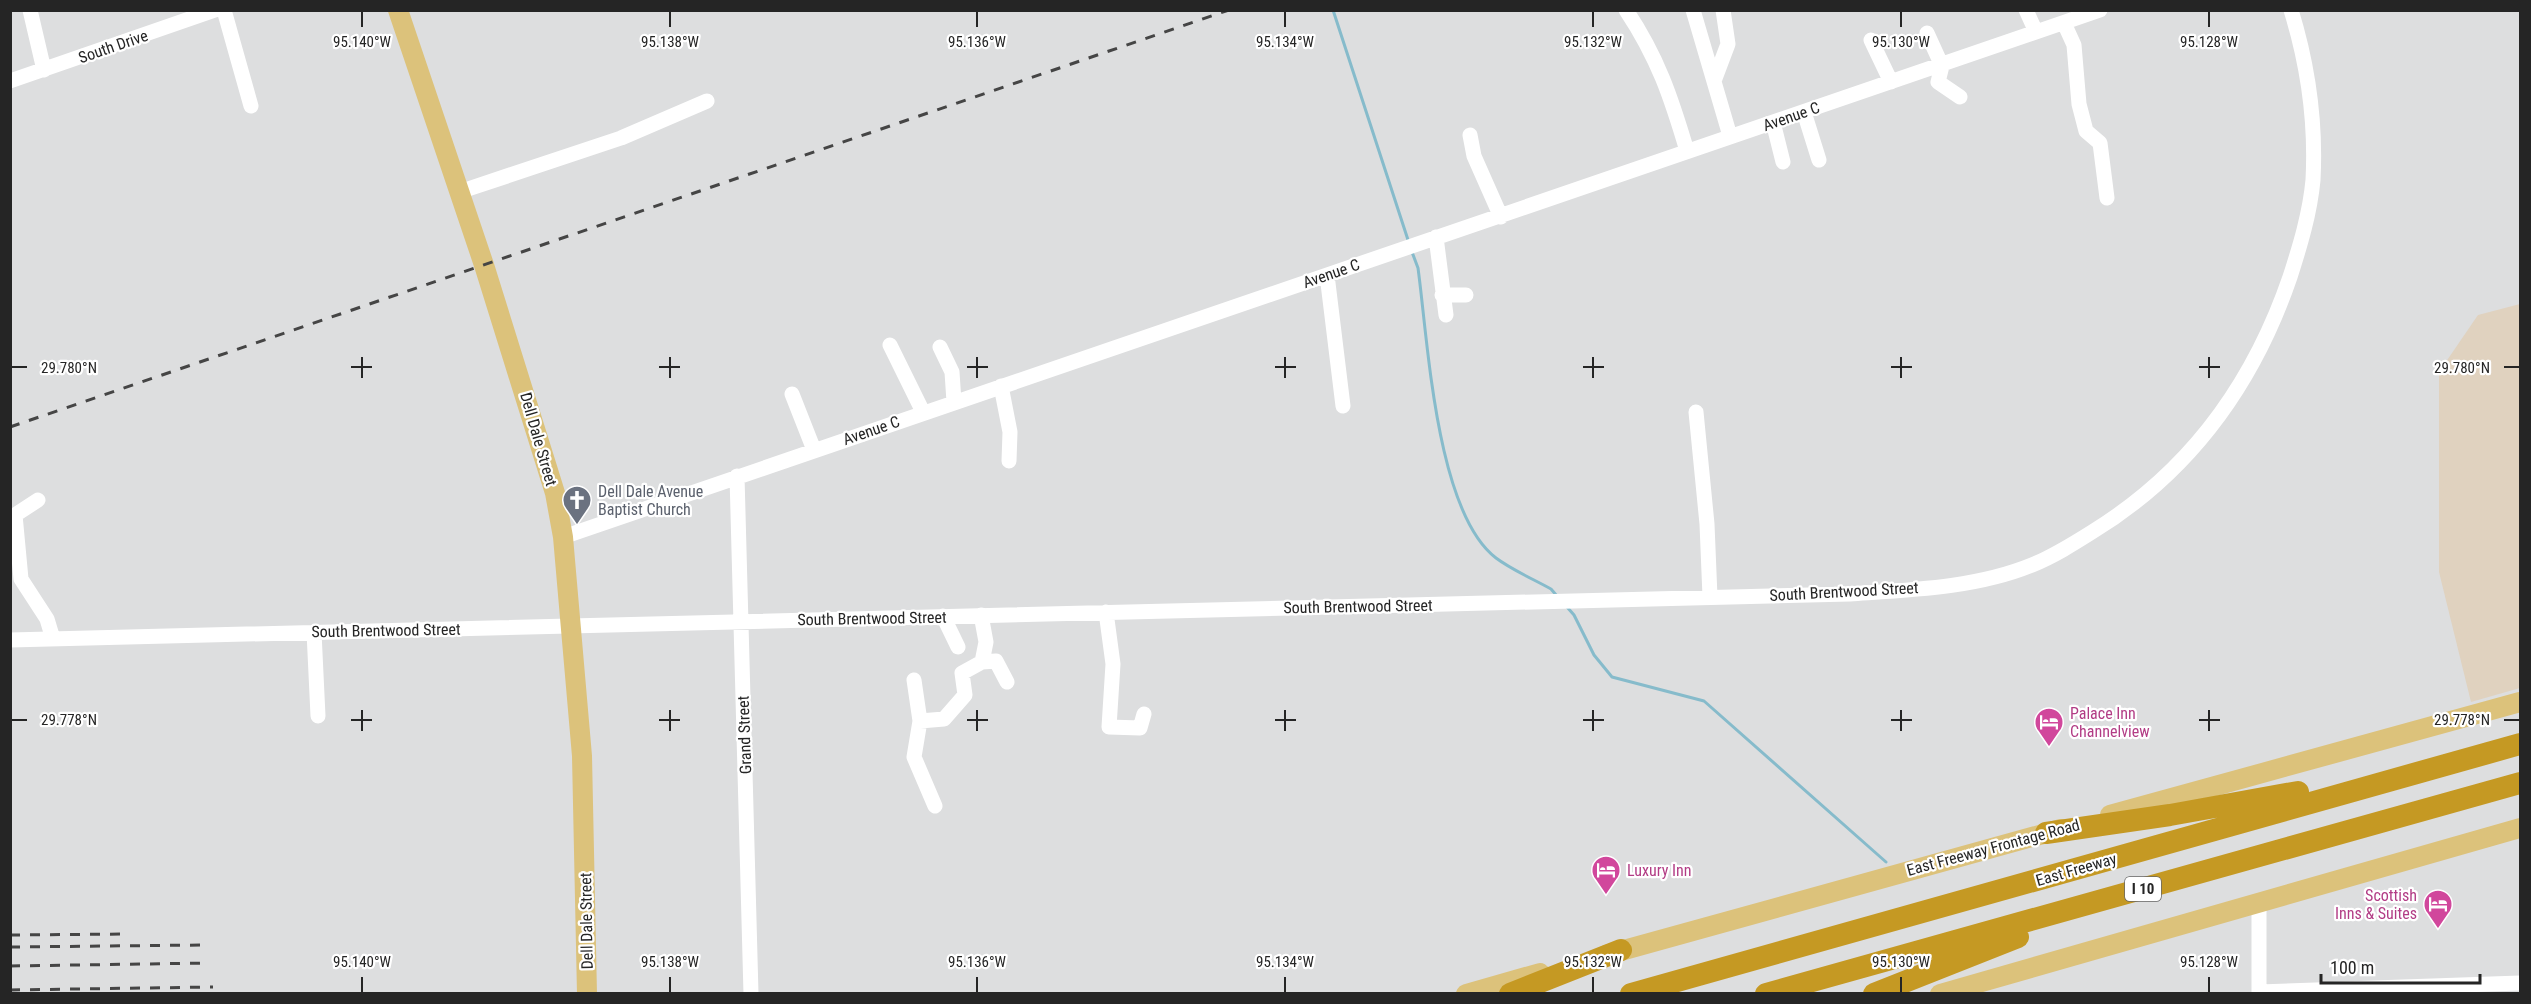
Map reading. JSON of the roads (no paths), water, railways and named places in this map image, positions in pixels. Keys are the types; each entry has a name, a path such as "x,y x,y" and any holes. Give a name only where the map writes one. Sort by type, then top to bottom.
{"highway":[{"name":"East Freeway","path":"1631,993 2520,744"},
{"name":"I 10","path":"1766,993 2520,783"},
{"path":"2046,833 2181,813 2297,792 2359,788"},
{"path":"1874,993 2139,890"},
{"path":"1510,993 1621,950"}],"main road":[{"name":"Dell Dale Street","path":"398,10 531,411 555,493 563,537 582,756 587,993"},
{"name":"East Freeway Frontage Road","path":"1466,993 2520,702"},
{"path":"1940,993 2106,948 2259,901 2520,828"}],"street":[{"path":"30,10 44,70"},
{"name":"South Drive","path":"10,81 215,10"},
{"path":"224,10 251,106"},
{"path":"1626,10 1645,38 1665,79 1687,151"},
{"path":"1694,10 1730,136"},
{"path":"1714,81 1728,44 1723,10"},
{"path":"2026,10 2036,32"},
{"name":"South Brentwood Street","path":"10,640 1881,592 1971,582 2015,571 2048,558 2120,516 2148,493 2189,452 2226,406 2259,354 2276,316 2306,220 2313,182 2311,107 2300,37 2291,10"},
{"name":"Avenue C","path":"563,537 2093,12"},
{"path":"2064,23 2074,45 2079,104 2086,131 2100,143 2107,198"},
{"path":"1927,33 1941,64 1938,82 1960,97"},
{"path":"1871,40 1891,82"},
{"path":"459,192 621,138 707,101"},
{"path":"1804,112 1819,160"},
{"path":"1773,122 1783,162"},
{"path":"1470,135 1474,156 1501,217"},
{"path":"1436,237 1446,315"},
{"path":"1327,275 1343,406"},
{"path":"1442,295 1466,295"},
{"path":"890,345 923,412"},
{"path":"940,347 952,372 954,402"},
{"path":"1001,386 1010,432 1009,461"},
{"path":"792,394 814,450"},
{"path":"1696,412 1707,524 1710,597"},
{"name":"Grand Street","path":"737,476 751,993"},
{"path":"38,500 15,515 21,579 47,619 53,639"},
{"path":"1106,612 1113,664 1109,728 1140,728 1144,714"},
{"path":"981,615 986,642 982,662"},
{"path":"943,616 958,647"},
{"path":"314,632 318,716"},
{"path":"920,721 944,719 965,695 962,673 982,662 996,662 1007,682"},
{"path":"914,680 920,721 914,757 935,806"},
{"path":"2259,901 2259,992 2520,983"}],"waterway":[{"path":"1333,10 1409,243"},
{"path":"1412,252 1418,268 1438,423 1460,504 1476,535 1496,558 1551,589 1557,596"},
{"path":"1567,607 1574,615 1594,655 1612,677 1704,701 1886,862"}],"railway":[{"path":"10,427 1229,10"},
{"path":"10,935 126,934"},
{"path":"10,947 204,945"},
{"path":"10,966 209,963"},
{"path":"10,990 213,987"}],"place":[{"name":"Dell Dale Avenue Baptist Church","path":"577,526"},
{"name":"Palace Inn Channelview","path":"2049,748"},
{"name":"Luxury Inn","path":"1606,896"},
{"name":"Scottish Inns & Suites","path":"2438,930"}]}
